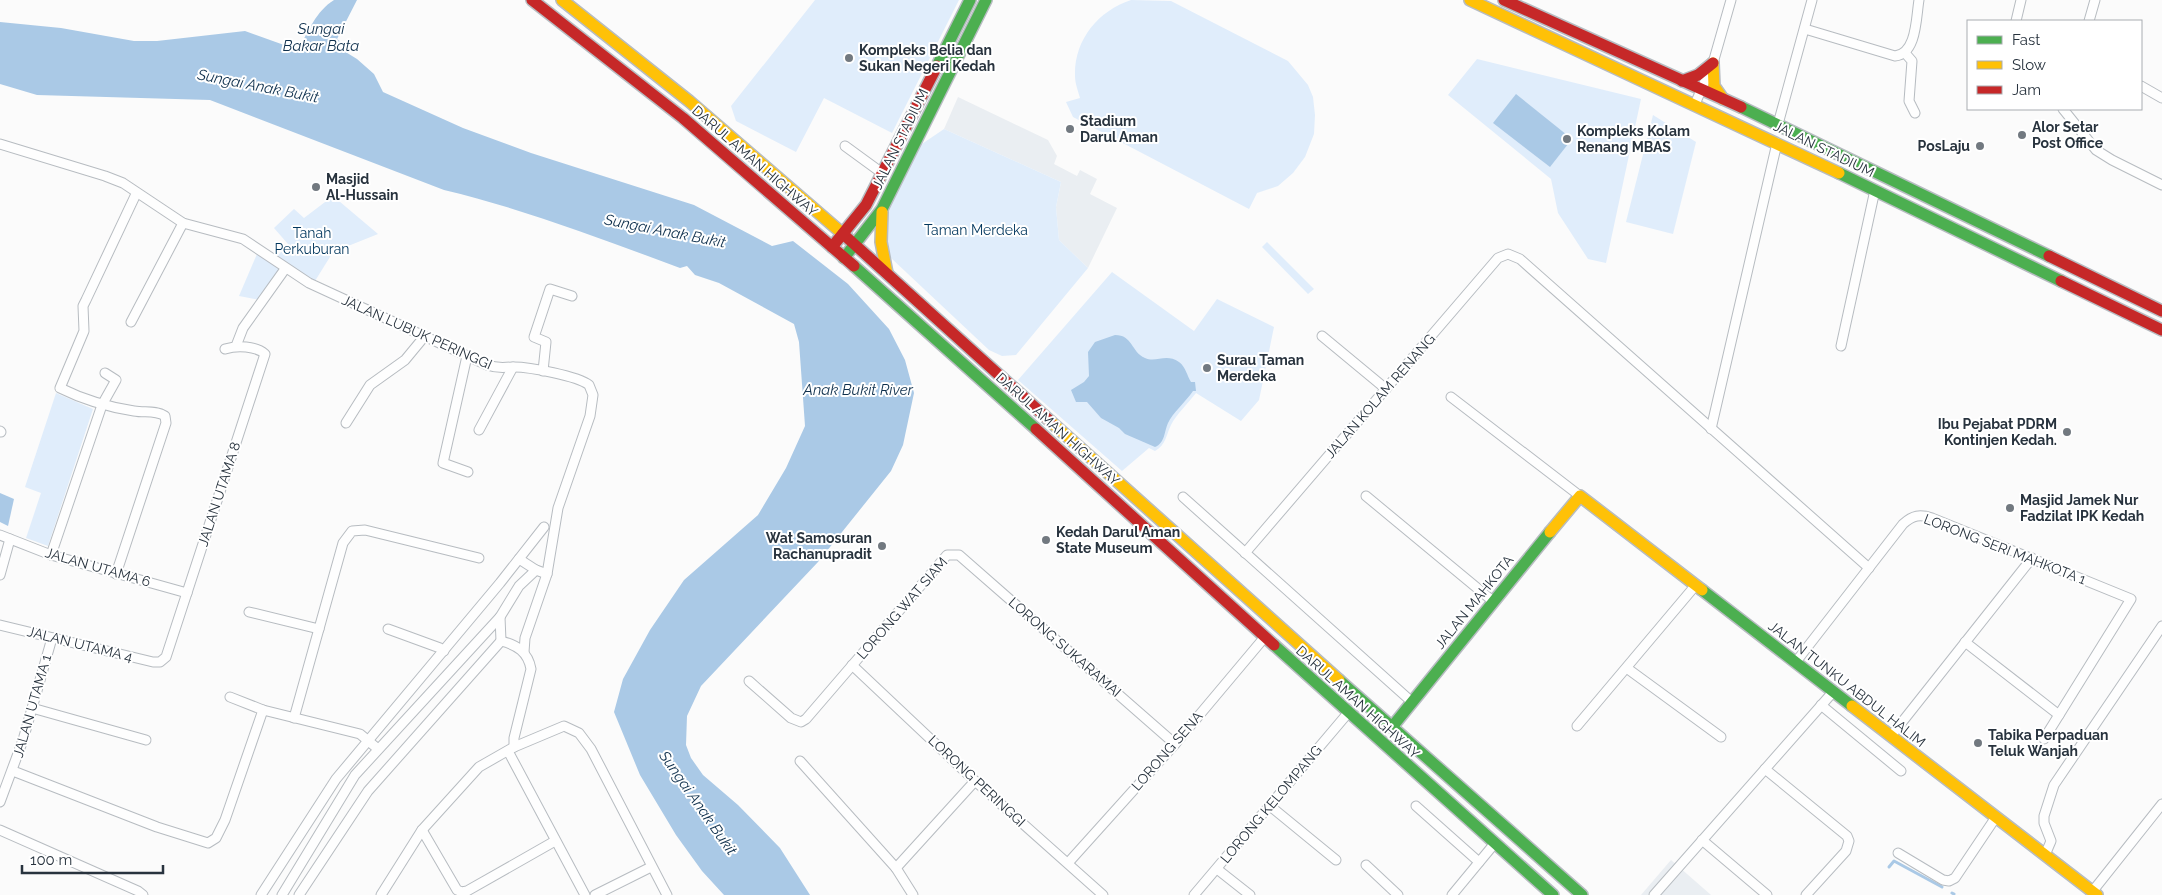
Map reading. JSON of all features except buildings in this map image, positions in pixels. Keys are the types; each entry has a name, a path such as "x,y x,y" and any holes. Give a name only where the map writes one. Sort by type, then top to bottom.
{"main road":[{"name":"DARUL AMAN HIGHWAY","path":"532,0 606,56 702,134 832,247 1044,435 1264,638 1553,895"},
{"name":"DARUL AMAN HIGHWAY","path":"562,0 701,110 856,244 1392,727 1582,895"},
{"name":"JALAN STADIUM","path":"832,247 866,205 970,0"},
{"name":"JALAN STADIUM","path":"844,258 882,209 986,0"},
{"name":"JALAN STADIUM","path":"1470,0 1778,143 2162,330"},
{"name":"JALAN STADIUM","path":"1504,0 1778,124 2162,311"},
{"path":"1682,81 1698,75 1713,63"},
{"path":"1713,63 1714,86 1722,99"},
{"path":"882,209 879,230 881,252 887,273"},
{"name":"JALAN MAHKOTA","path":"1392,727 1580,496"},
{"name":"JALAN TUNKU ABDUL HALIM","path":"1580,496 2095,893"}],"street":[{"path":"1695,104 1713,63 1731,0"},
{"path":"1778,124 1812,0"},
{"path":"1805,28 1895,56 1905,53 1911,44 1919,0"},
{"path":"2016,20 2021,0"},
{"path":"2089,20 2095,0"},
{"path":"1905,53 1912,61 1909,101 1914,113"},
{"path":"2142,87 2162,98"},
{"path":"2064,110 2096,150 2162,185"},
{"path":"1778,143 1711,429 1869,568"},
{"name":"JALAN LUBUK PERINGGI","path":"0,144 123,183 136,194 183,223 243,239 285,269 309,283 495,368 513,367 543,370 586,382 593,395 590,416 558,508 547,574 526,638 524,652"},
{"path":"845,146 882,173"},
{"path":"1841,346 1875,190"},
{"path":"116,574 166,423 165,416 159,413 136,412 102,405 82,399 60,388 84,330 83,312 86,300 136,194"},
{"path":"132,322 183,223"},
{"name":"JALAN KOLAM RENANG","path":"1246,553 1498,258 1508,254 1520,259 1711,429"},
{"path":"225,349 236,346 243,328 285,269"},
{"path":"543,370 546,342 534,337 550,289 572,296"},
{"path":"1322,336 1386,389"},
{"path":"346,423 370,386 405,360 424,337"},
{"name":"JALAN UTAMA 8","path":"160,662 166,657 265,354 260,350 236,346"},
{"path":"467,356 443,463 468,472"},
{"path":"479,430 513,367"},
{"path":"51,555 102,405 116,380 104,372"},
{"path":"1452,397 1580,496"},
{"path":"1366,496 1494,602"},
{"path":"1183,497 1412,702"},
{"name":"LORONG SERI MAHKOTA 1","path":"1795,662 1903,524 1912,517 1919,515 1932,518 2032,558 2131,600 2059,715"},
{"path":"261,895 336,779 444,652 544,527"},
{"path":"294,718 343,543 352,531 365,530 479,558"},
{"path":"0,535 10,540 0,575"},
{"name":"JALAN UTAMA 6","path":"10,540 51,555 187,593"},
{"name":"LORONG WAT SIAM","path":"749,682 791,718 801,722 947,554 952,554"},
{"name":"LORONG SUKARAMAI","path":"952,554 959,556 1175,744"},
{"path":"1891,736 2032,558"},
{"path":"519,559 536,570 547,574"},
{"path":"282,895 355,775 500,618 519,586 536,570"},
{"path":"1577,726 1628,668 1695,586"},
{"path":"249,612 319,629"},
{"path":"299,895 368,791 501,641 500,618"},
{"name":"JALAN UTAMA 4","path":"0,625 153,662 160,662"},
{"path":"2045,855 2051,841 2044,823 2046,807 2054,785 2162,626"},
{"path":"388,629 440,648 444,652"},
{"name":"JALAN UTAMA 1","path":"0,802 13,771 52,638"},
{"name":"LORONG SENA","path":"1068,863 1175,744 1264,638"},
{"path":"501,641 524,652 529,658 530,669 511,749 555,841 585,895"},
{"path":"1965,642 2059,715 2044,739"},
{"name":"LORONG PERINGGI","path":"852,665 975,781 1103,895"},
{"path":"1628,668 1721,737"},
{"path":"1654,895 1833,692"},
{"path":"230,697 263,710 360,734 378,749"},
{"path":"1821,705 1901,772"},
{"path":"32,708 146,740"},
{"path":"13,771 157,827 208,843 216,838 225,820 263,710"},
{"name":"LORONG KELOMPANG","path":"1194,895 1348,713"},
{"path":"381,895 422,830 479,767 511,749 561,726 579,733 591,749 667,895"},
{"path":"800,761 896,868 913,895"},
{"path":"1765,769 1847,836 1849,841 1846,851 1806,895"},
{"path":"896,868 975,781"},
{"path":"2095,893 2162,804"},
{"path":"1270,806 1336,860"},
{"path":"1416,806 1479,862"},
{"path":"1898,853 1943,880 1949,881 1955,878 1996,817"},
{"path":"308,823 321,831"},
{"path":"0,830 138,891 143,895"},
{"path":"422,830 457,890 462,892 467,891 555,841"},
{"path":"1702,840 1767,895"},
{"path":"1452,895 1495,843"},
{"path":"1366,865 1398,895"},
{"path":"595,895 651,866"},
{"path":"1217,868 1250,895"}],"shaded area":[{"path":"958,97 1048,140 1057,156 1054,164 1077,176 1080,170 1097,179 1090,194 1117,208 1088,268 1059,240 1056,207 1061,182 944,129"},
{"path":"1671,860 1711,895 1641,895"}],"green space":[{"name":"Kompleks Belia dan Sukan Negeri Kedah","path":"815,0 959,0 892,133 824,98 796,152 736,121 731,106"},
{"path":"1131,0 1171,1 1288,61 1308,85 1313,97 1315,115 1314,134 1305,157 1293,173 1278,186 1257,193 1249,209 1073,117 1066,102 1080,98 1075,79 1076,63 1084,39 1090,29 1108,11"},
{"name":"Kompleks Kolam Renang MBAS","path":"1477,59 1641,99 1606,263 1588,259 1558,213 1551,179 1448,95"},
{"path":"1653,115 1696,142 1673,234 1626,222"},
{"name":"Taman Merdeka","path":"944,129 1061,182 1056,207 1059,240 1088,268 1016,355 1002,356 989,350 891,258 887,246 885,217 916,148"},
{"name":"Tanah Perkuburan","path":"333,196 378,234 333,252 315,281 275,259 288,244 274,228 294,209 304,218"},
{"path":"1267,242 1314,289 1308,294 1262,247"},
{"name":"Tanah Perkuburan","path":"257,254 283,270 260,300 239,296"},
{"path":"1112,272 1194,331 1217,299 1274,327 1259,400 1241,421 1196,393 1173,421 1159,449 1155,451 1149,448 1122,471 1018,380"},
{"path":"56,393 93,409 48,546 26,538 41,493 25,487"}],"water":[{"name":"Anak Bukit River","path":"334,0 357,0 337,39 341,42 339,48 357,59 374,74 383,92 463,128 531,153 694,205 772,246 793,241 848,284 889,329 905,360 914,393 903,445 891,471 818,562 701,686 687,716 686,745 691,758 703,775 738,805 780,848 810,895 724,895 702,871 676,835 640,775 614,712 623,679 650,630 684,580 758,515 786,468 805,426 799,342 794,324 719,283 695,275 687,266 680,268 533,215 444,190 210,100 37,95 0,84 0,22 61,28 134,41 157,41 245,31 298,50 317,16"},
{"path":"1516,94 1572,139 1550,167 1493,123"},
{"path":"1115,335 1129,341 1137,352 1145,358 1174,359 1185,369 1191,382 1195,382 1196,391 1193,391 1173,416 1168,423 1161,443 1155,447 1125,434 1119,428 1101,418 1087,402 1076,402 1071,390 1084,382 1089,376 1088,352 1095,342"},
{"path":"0,493 14,499 8,526 0,522"}],"waterway":[{"path":"1889,867 1894,861 1942,887"}],"traffic: fast":[{"path":"937,66 970,0"},
{"path":"844,258 882,209 986,0"},
{"path":"1741,107 2049,256"},
{"path":"1839,173 2061,281"},
{"path":"854,266 1036,429"},
{"path":"1392,727 1550,532"},
{"path":"1702,590 1852,706"},
{"path":"1274,645 1553,895"},
{"path":"1339,680 1582,895"}],"traffic: slow":[{"path":"562,0 689,101 843,234"},
{"path":"1470,0 1839,173"},
{"path":"1713,63 1714,86 1723,99"},
{"path":"882,212 881,242 887,273"},
{"path":"1050,421 1339,680"},
{"path":"1550,532 1580,496 1702,590"},
{"path":"1852,706 2097,895"}],"traffic: jam":[{"path":"532,0 683,118 854,266"},
{"path":"1504,0 1741,107"},
{"path":"1682,81 1698,75 1713,63"},
{"path":"832,247 866,205 937,66"},
{"path":"843,234 1050,421"},
{"path":"2049,256 2162,311"},
{"path":"2061,281 2162,330"},
{"path":"1036,429 1274,645"}],"place":[{"name":"Kompleks Belia dan Sukan Negeri Kedah","path":"849,58"},
{"name":"Stadium Darul Aman","path":"1070,129"},
{"name":"Alor Setar Post Office","path":"2022,135"},
{"name":"Kompleks Kolam Renang MBAS","path":"1567,139"},
{"name":"PosLaju","path":"1980,146"},
{"name":"Masjid Al-Hussain","path":"316,187"},
{"name":"Surau Taman Merdeka","path":"1207,368"},
{"name":"Ibu Pejabat PDRM Kontinjen Kedah.","path":"2067,432"},
{"name":"Masjid Jamek Nur Fadzilat IPK Kedah","path":"2010,508"},
{"name":"Kedah Darul Aman State Museum","path":"1046,540"},
{"name":"Wat Samosuran Rachanupradit","path":"882,546"},
{"name":"Tabika Perpaduan Teluk Wanjah","path":"1978,743"}],"water label":[{"name":"Sungai Bakar Bata","path":"321,38"},
{"name":"Sungai Anak Bukit","path":"258,86"},
{"name":"Sungai Anak Bukit","path":"665,231"},
{"name":"Sungai Anak Bukit","path":"698,803"}]}
